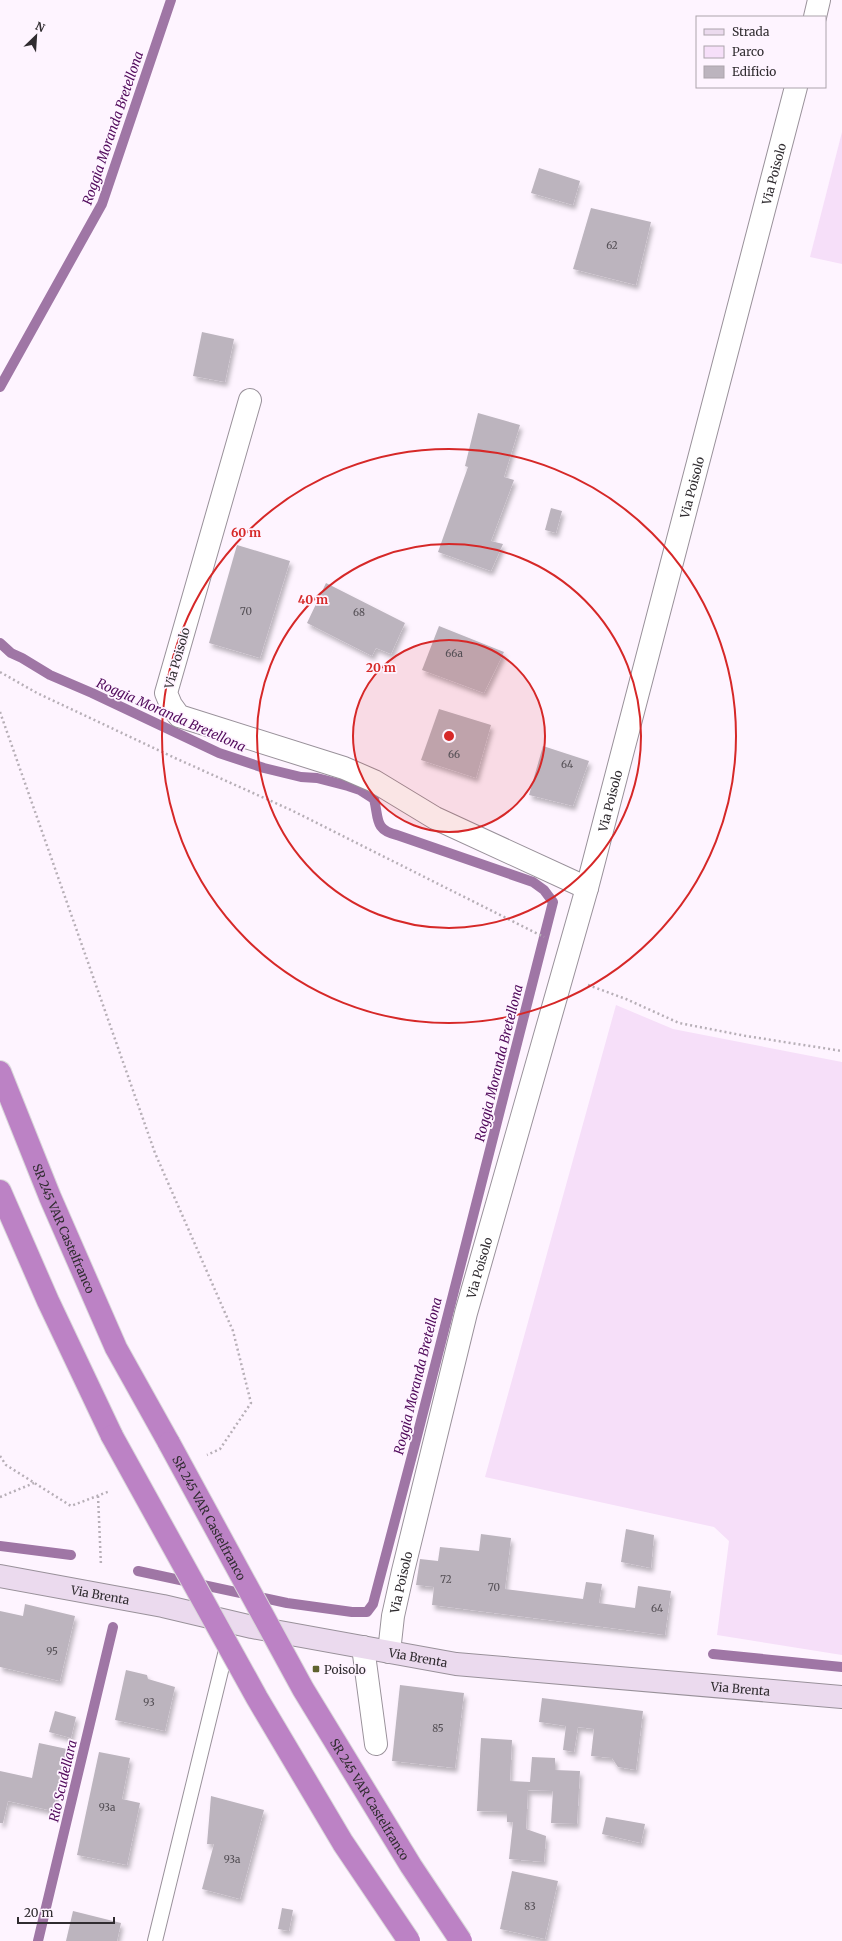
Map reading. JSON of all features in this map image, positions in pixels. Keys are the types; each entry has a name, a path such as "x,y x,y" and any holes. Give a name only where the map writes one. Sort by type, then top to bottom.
{"highway":[{"name":"SR 245 VAR Castelfranco","path":"0,1072 50,1197 116,1348 303,1689 410,1866 461,1941"},
{"path":"0,1191 48,1301 112,1436 261,1705 343,1844 409,1941"}],"street":[{"path":"815,16 819,0"},
{"name":"Via Poisolo","path":"389,1652 393,1616 403,1570 466,1313 587,888 796,88"},
{"name":"Via Poisolo","path":"250,400 166,693 171,705 179,716 344,768 374,782 435,818 587,888"},
{"name":"Via Brenta","path":"0,1576 163,1606 232,1623 456,1664 842,1697"},
{"path":"363,1647 376,1744"}],"lane":[{"path":"155,1941 229,1641 232,1623"}],"path":[{"path":"0,672 51,700 291,810 536,933"},
{"path":"0,712 155,1153 233,1331 251,1403 220,1449 206,1455"},
{"path":"560,979 593,986 680,1023 746,1036 842,1051"},
{"path":"0,1456 6,1465 71,1506 112,1491"},
{"path":"0,1497 34,1482"},
{"path":"97,1595 102,1560 98,1496"}],"green space":[{"path":"842,132 842,264 810,257"},
{"path":"616,1005 673,1029 842,1062 842,1655 717,1635 729,1541 714,1527 485,1477"}],"building":[{"path":"539,168 580,181 573,205 531,193"},
{"path":"591,208 651,222 636,285 573,269"},
{"path":"202,332 234,339 225,382 193,376"},
{"path":"478,413 520,425 504,477 514,480 491,541 503,544 491,571 438,552 468,467 465,466"},
{"path":"551,508 562,511 556,533 545,530"},
{"path":"237,545 290,561 260,658 209,643"},
{"path":"326,583 405,623 391,654 376,648 372,656 307,623"},
{"path":"439,626 504,652 484,693 422,670"},
{"path":"439,709 491,725 476,778 421,760"},
{"path":"543,746 589,761 573,806 529,795"},
{"path":"626,1529 654,1535 651,1568 621,1562"},
{"path":"481,1534 511,1538 505,1589 583,1599 586,1582 602,1584 599,1603 635,1608 638,1586 671,1591 665,1635 432,1605 434,1587 416,1585 420,1559 438,1561 440,1547 479,1551"},
{"path":"25,1604 75,1616 60,1681 0,1667 0,1611 23,1616"},
{"path":"126,1670 147,1675 148,1679 175,1687 165,1731 115,1720"},
{"path":"400,1685 464,1693 455,1768 392,1761"},
{"path":"542,1698 643,1711 636,1770 618,1767 612,1758 591,1756 594,1729 578,1727 574,1752 563,1750 566,1726 539,1722"},
{"path":"55,1711 76,1717 71,1738 49,1732"},
{"path":"481,1738 512,1740 510,1781 530,1782 532,1757 555,1758 555,1770 580,1771 577,1824 551,1823 553,1791 528,1790 526,1829 546,1836 544,1862 509,1859 513,1822 507,1822 507,1812 477,1811"},
{"path":"39,1743 67,1749 53,1811 8,1801 3,1823 0,1823 0,1771 32,1778"},
{"path":"99,1752 130,1758 122,1799 140,1803 127,1865 77,1855"},
{"path":"211,1796 264,1810 240,1899 202,1889 214,1844 207,1844"},
{"path":"606,1817 645,1824 641,1843 602,1834"},
{"path":"512,1871 558,1881 545,1939 500,1929"},
{"path":"282,1908 293,1910 289,1931 278,1929"},
{"path":"73,1911 121,1923 117,1941 66,1941"}],"waterway":[{"name":"Roggia Moranda Bretellona","path":"0,387 102,204 171,0"},
{"name":"Roggia Moranda Bretellona","path":"0,643 11,653 50,675 92,693 219,753 264,768 301,777 317,778 360,790 374,799 377,817 384,830 533,882 544,890 553,902 373,1604 367,1612 352,1612 287,1603 138,1571"},
{"path":"0,1546 71,1555"},
{"name":"Rio Scudellara","path":"38,1941 113,1627"},
{"path":"713,1654 842,1667"}],"place":[{"name":"Poisolo","path":"316,1669"}]}
